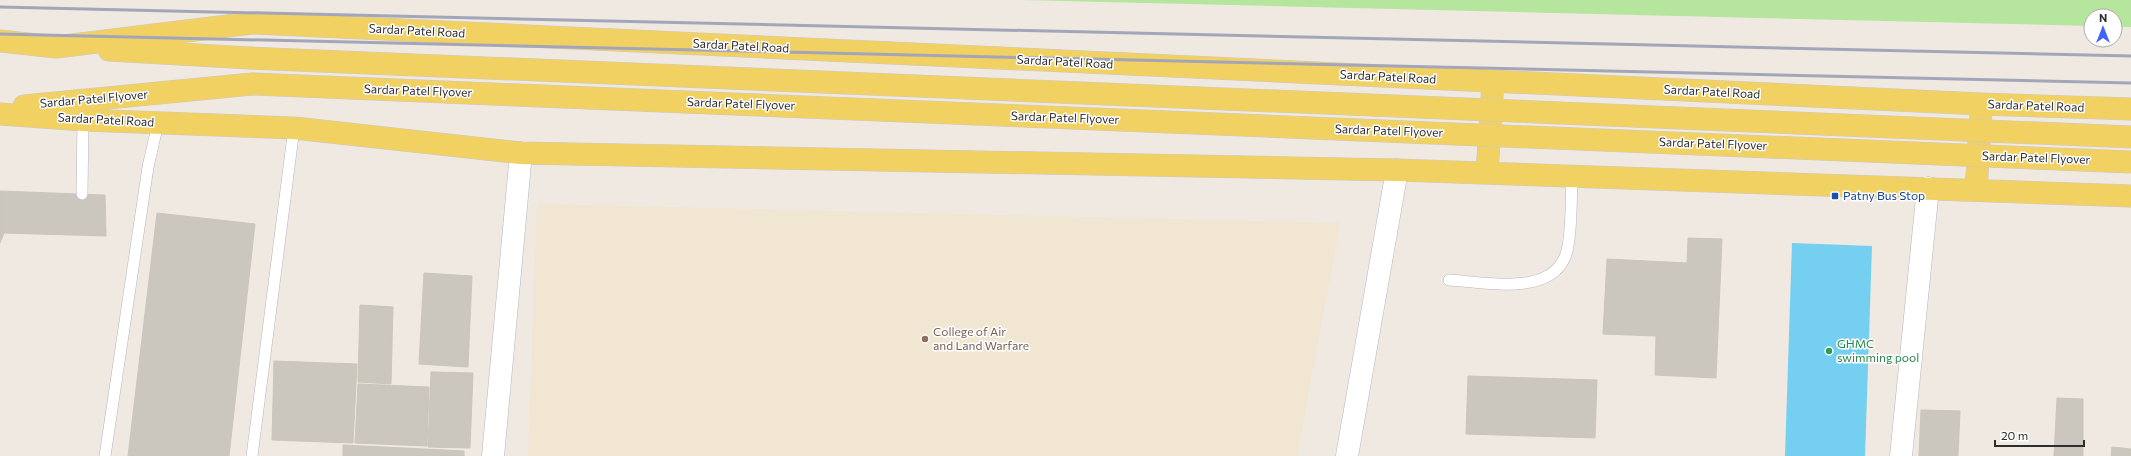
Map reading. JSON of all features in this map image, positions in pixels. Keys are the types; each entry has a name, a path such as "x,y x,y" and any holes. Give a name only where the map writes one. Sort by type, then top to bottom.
{"main road":[{"name":"Sardar Patel Road","path":"0,41 56,47 252,23 1493,82 1981,104 2131,109"},
{"name":"Sardar Patel Flyover","path":"56,47 250,58 2131,137"},
{"path":"1487,173 1493,82"},
{"name":"Sardar Patel Flyover","path":"0,108 252,84 2131,162"},
{"path":"1976,190 1981,104"},
{"name":"Sardar Patel Road","path":"0,114 83,120 294,128 521,153 1397,170 2131,196"}],"street":[{"path":"493,456 521,153"},
{"path":"1347,456 1397,170"},
{"path":"1901,456 1928,188"}],"lane":[{"path":"82,194 83,120"},
{"path":"105,456 148,167 158,123"},
{"path":"252,456 294,128"},
{"path":"1449,280 1521,284 1546,279 1562,264 1568,247 1572,176"}],"shaded area":[{"name":"College of Air and Land Warfare","path":"537,204 1340,223 1297,456 528,456"}],"green space":[{"path":"1021,0 2131,0 2131,27 2123,27 2123,8 2083,8 2083,26"}],"water":[{"name":"GHMC swimming pool","path":"1792,243 1872,246 1865,456 1785,456"}],"building":[{"path":"0,191 105,195 106,236 4,233 0,243"},
{"path":"157,213 255,224 229,456 128,456"},
{"path":"1688,238 1722,239 1716,378 1655,375 1656,336 1603,334 1607,259 1687,263"},
{"path":"424,273 472,276 468,367 419,364"},
{"path":"360,305 393,307 391,384 358,382"},
{"path":"274,361 357,364 353,443 272,440"},
{"path":"431,372 473,373 470,448 428,447"},
{"path":"1468,376 1597,380 1595,438 1466,434"},
{"path":"358,384 429,387 427,446 355,443"},
{"path":"2057,398 2083,399 2083,456 2054,456"},
{"path":"1921,410 1960,411 1958,456 1919,456"},
{"path":"343,445 464,451 464,456 343,456"},
{"path":"2112,447 2131,449 2131,456 2111,456"}],"railway":[{"path":"0,7 2131,56"},
{"path":"0,34 2131,83"}],"place":[{"name":"Patny Bus Stop","path":"1835,196"},
{"name":"College of Air and Land Warfare","path":"925,339"},
{"name":"GHMC swimming pool","path":"1829,351"}]}
